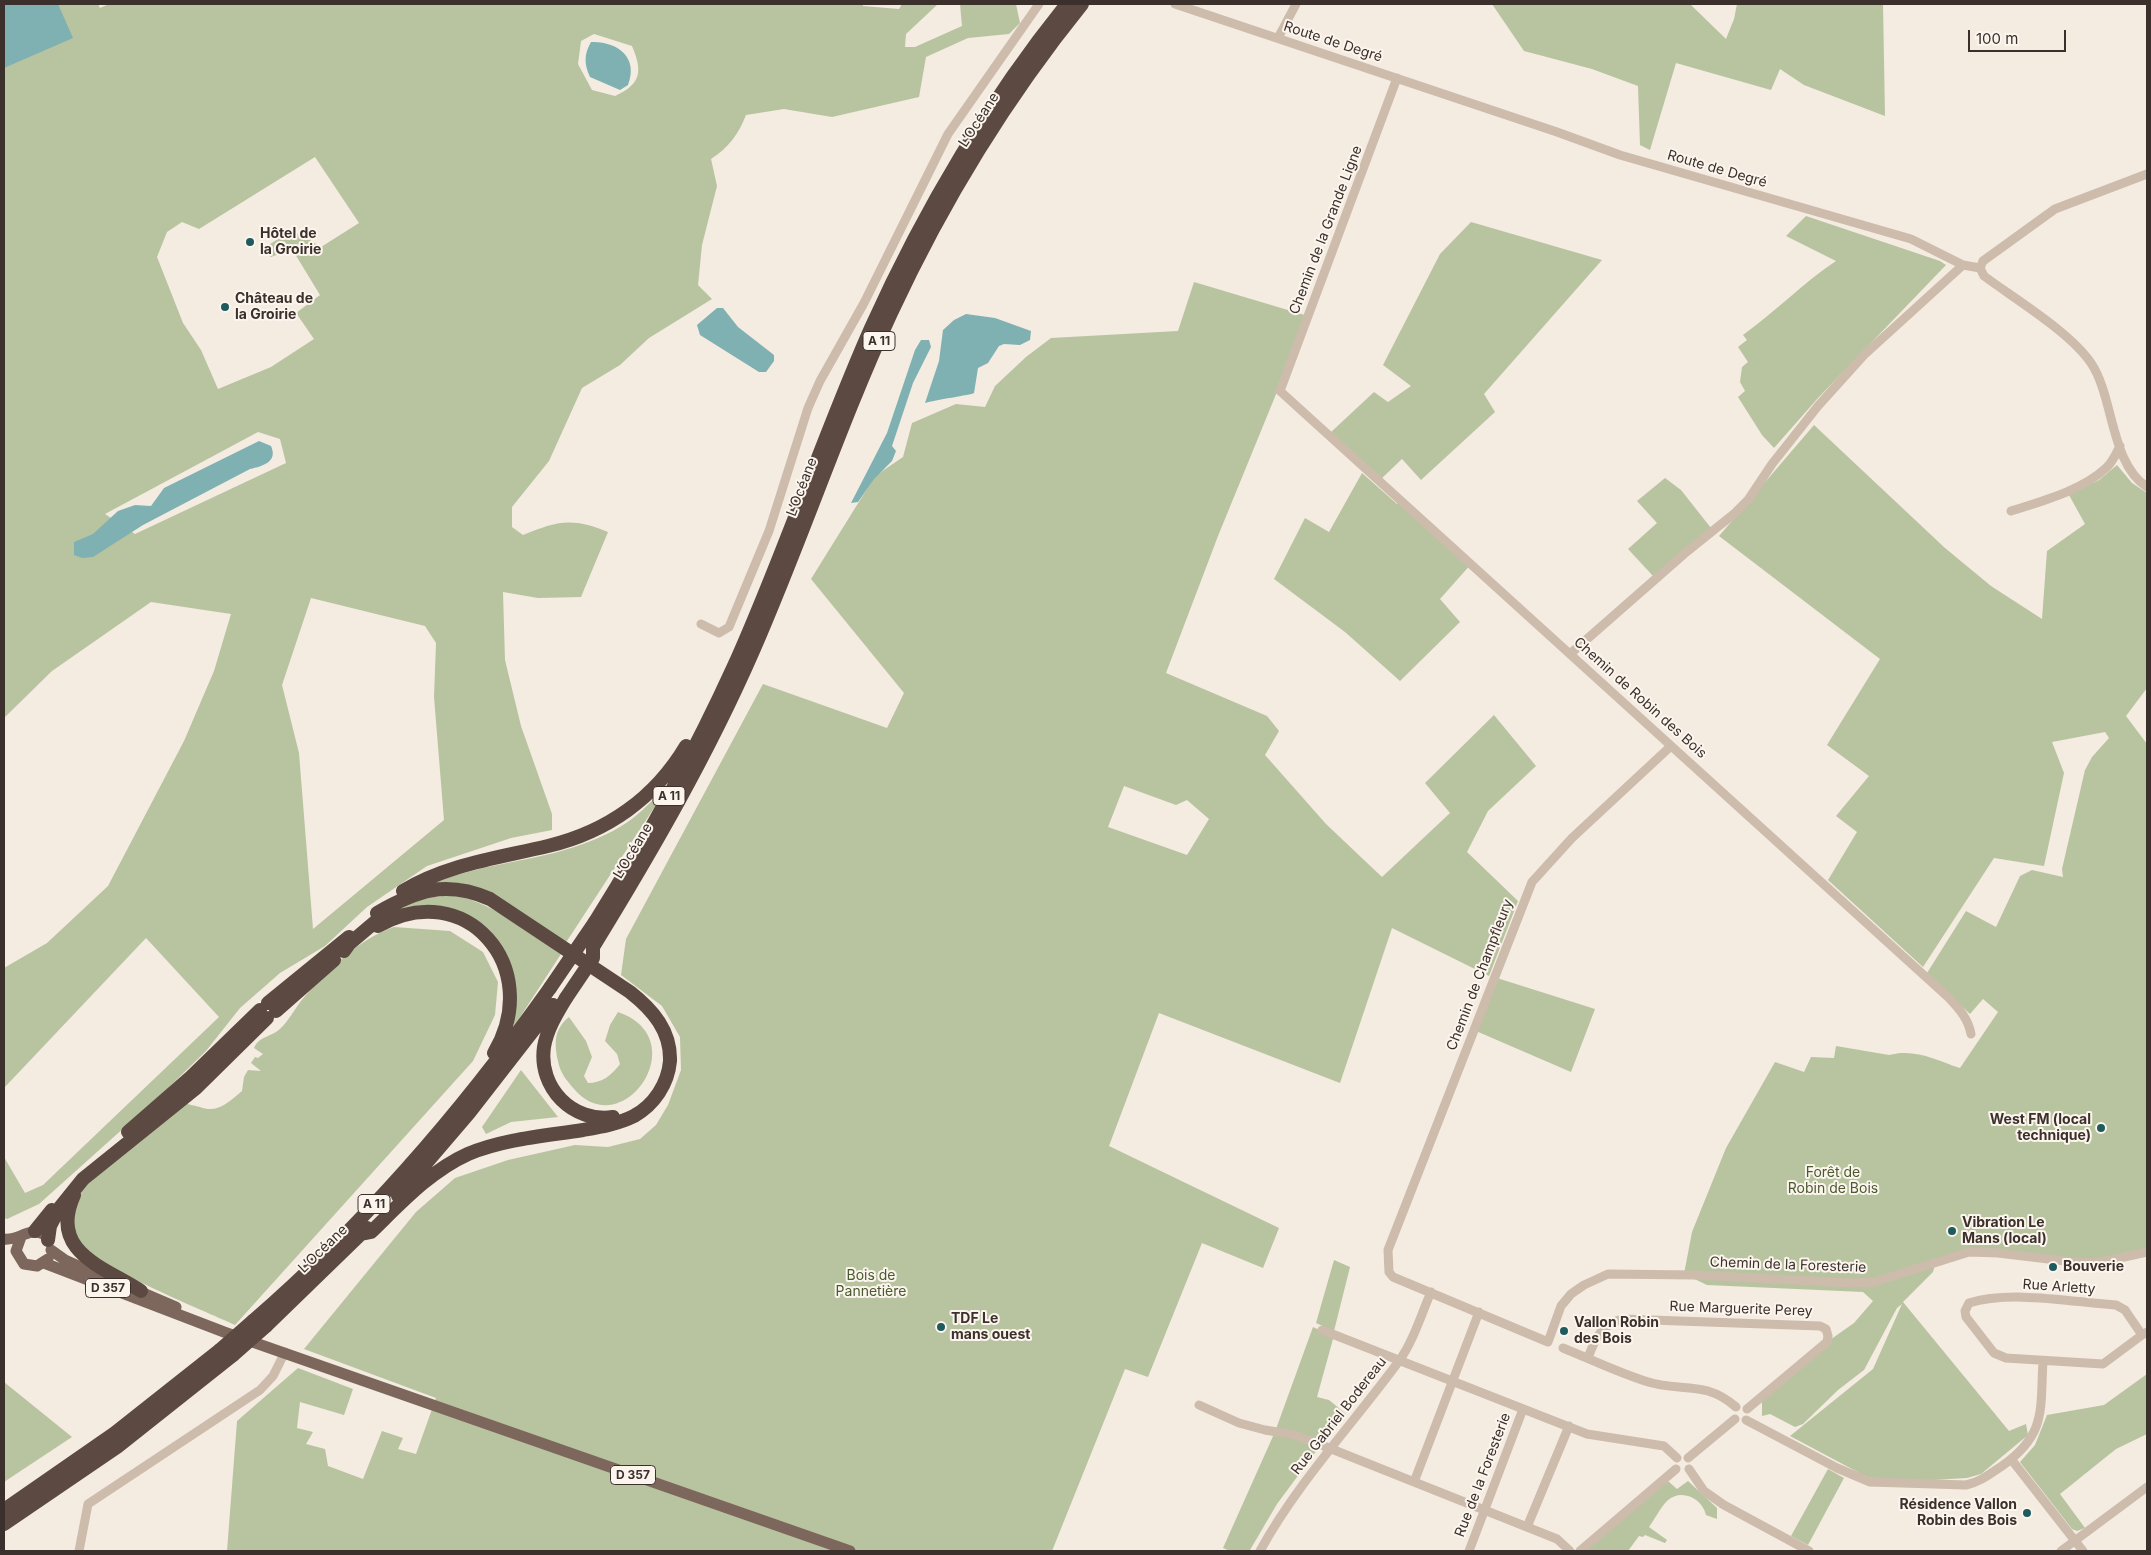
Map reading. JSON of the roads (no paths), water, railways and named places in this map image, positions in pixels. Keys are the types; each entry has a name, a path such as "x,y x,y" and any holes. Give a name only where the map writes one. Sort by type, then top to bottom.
{"highway":[{"name":"L’Océane","path":"4,1510 116,1433 226,1352 361,1234 464,1120 593,947 600,925 671,793 734,665 855,365 901,265 973,136 1067,4"},
{"name":"L’Océane","path":"259,1324 360,1218 559,993 600,925 675,811 728,706 779,589 866,371 924,245 996,122 1082,4"},
{"path":"35,1232 71,1183 191,1077 236,1041 317,969 393,897 435,874 461,865 576,838 600,828 631,809 650,793 673,767 691,738 724,672 734,665"},
{"path":"361,1234 371,1232 436,1172 468,1154 506,1143 604,1126 634,1116 654,1100 665,1080 670,1064 667,1036 660,1021 648,1007 490,899 469,891 437,889 406,896 377,913"},
{"path":"344,951 349,944 388,910 415,897 451,893 472,896 493,906 625,993 649,1014 658,1027 664,1042 666,1066 657,1088 643,1105 620,1116 592,1117 571,1108 552,1090 544,1067 544,1047 559,993"},
{"path":"317,969 380,925 400,916 417,912 434,912 467,922 487,938 505,966 510,982 512,1001 506,1028 482,1072 478,1084"},
{"path":"50,1245 50,1226 58,1210 83,1179 196,1088 236,1041"},
{"path":"83,1179 69,1209 68,1225 72,1240 84,1257 94,1265 141,1291"},
{"name":"L’Océane","path":"4,1524 109,1452 176,1401 226,1352"}],"main road":[{"path":"4,1239 11,1240 35,1232 44,1235 50,1245 44,1263 37,1266 28,1266 17,1256 4,1249"},
{"path":"17,1256 16,1247 21,1237"},
{"name":"D 357","path":"50,1245 72,1264 141,1291 246,1339"},
{"name":"D 357","path":"44,1263 224,1332 286,1352 850,1551"}],"street":[{"path":"702,624 719,633 730,627 770,531 805,416 820,381 864,303 948,134 1039,4"},
{"name":"Route de Degré","path":"1175,4 1620,155 1911,239 1963,265 1980,268"},
{"path":"1278,38 1296,4"},
{"name":"Chemin de la Grande Ligne","path":"1280,391 1397,78"},
{"path":"2147,174 2095,192 2055,209 1983,261 1980,268 1984,276 2077,347 2090,362 2102,386 2120,446 2130,468 2147,487"},
{"path":"1570,654 1657,578 1736,513 1748,500 1772,464 1837,384 1864,355 1963,265"},
{"name":"Chemin de Robin des Bois","path":"1280,391 1949,998 1970,1024 1971,1034"},
{"path":"2011,511 2055,498 2099,474 2112,461 2120,446"},
{"name":"Chemin de Champfleury","path":"1431,1292 1393,1277 1389,1272 1387,1262 1388,1250 1532,882 1572,838 1671,746"},
{"name":"Chemin de la Foresterie","path":"1479,1312 1548,1342 1562,1306 1572,1294 1584,1284 1608,1274 1704,1275 1851,1283 1874,1282 1969,1252 1998,1252 2082,1263 2101,1262 2147,1252"},
{"path":"1414,1482 1479,1312 1431,1292"},
{"name":"Rue Gabriel Bodereau","path":"1260,1551 1278,1519 1329,1448 1400,1360 1431,1292"},
{"name":"Rue Arletty","path":"2044,1361 1997,1355 1966,1317 1965,1311 1968,1303 1986,1298 2006,1297 2116,1305 2125,1310 2145,1333"},
{"name":"Rue Marguerite Perey","path":"1588,1358 1600,1331 1607,1324 1623,1319 1820,1326 1826,1329 1827,1342 1748,1409"},
{"path":"1322,1330 1587,1434 1664,1446 1677,1458"},
{"path":"1735,1420 1739,1422 1746,1420 1844,1472 1876,1483 1966,1485 1980,1481 2011,1459 2030,1442 2038,1427 2044,1361 2103,1364 2145,1333"},
{"path":"1563,1348 1646,1381 1711,1391 1724,1397 1736,1407 1743,1406 1748,1409 1749,1414 1746,1420"},
{"path":"79,1551 88,1504 260,1390 273,1376 286,1352"},
{"path":"1198,1405 1239,1423 1295,1435 1329,1448 1557,1539 1570,1551"},
{"path":"1735,1420 1732,1413 1736,1407"},
{"name":"Rue de la Foresterie","path":"1469,1551 1523,1408"},
{"path":"1688,1458 1735,1420"},
{"path":"1527,1527 1568,1426"},
{"path":"1677,1458 1681,1456 1688,1458"},
{"path":"1676,1469 1675,1462 1677,1458"},
{"path":"1676,1469 1684,1472 1689,1469 1691,1465 1688,1458"},
{"path":"2011,1459 2084,1551"},
{"path":"1580,1551 1676,1469"},
{"path":"1689,1469 1704,1491 1724,1505 1809,1551"},
{"path":"2061,1551 2147,1487"}],"water":[{"path":"4,4 58,4 73,38 4,68"},
{"path":"591,42 609,44 623,53 631,66 628,85 620,90 590,77 586,59"},
{"path":"717,308 723,308 738,327 774,355 774,361 766,372 759,372 700,335 697,325"},
{"path":"966,314 995,318 1031,331 1030,340 1020,345 1004,344 999,346 988,363 978,368 974,393 925,403 939,361 943,330 954,320"},
{"path":"921,340 929,340 931,347 913,383 892,446 896,451 892,461 874,479 858,502 851,503 887,433 915,350"},
{"path":"259,441 271,446 273,456 268,462 250,469 143,525 93,557 82,558 74,555 74,542 93,534 118,511 135,505 151,506 164,488"}],"place":[{"name":"Hôtel de la Groirie","path":"250,242"},
{"name":"Château de la Groirie","path":"225,307"},
{"name":"West FM (local technique)","path":"2101,1128"},
{"name":"Vibration Le Mans (local)","path":"1952,1231"},
{"name":"Bouverie","path":"2053,1267"},
{"name":"TDF Le mans ouest","path":"941,1327"},
{"name":"Vallon Robin des Bois","path":"1564,1331"},
{"name":"Résidence Vallon Robin des Bois","path":"2027,1513"}],"park label":[{"name":"Forêt de Robin de Bois","path":"1833,1182"},
{"name":"Bois de Pannetière","path":"871,1284"}]}
